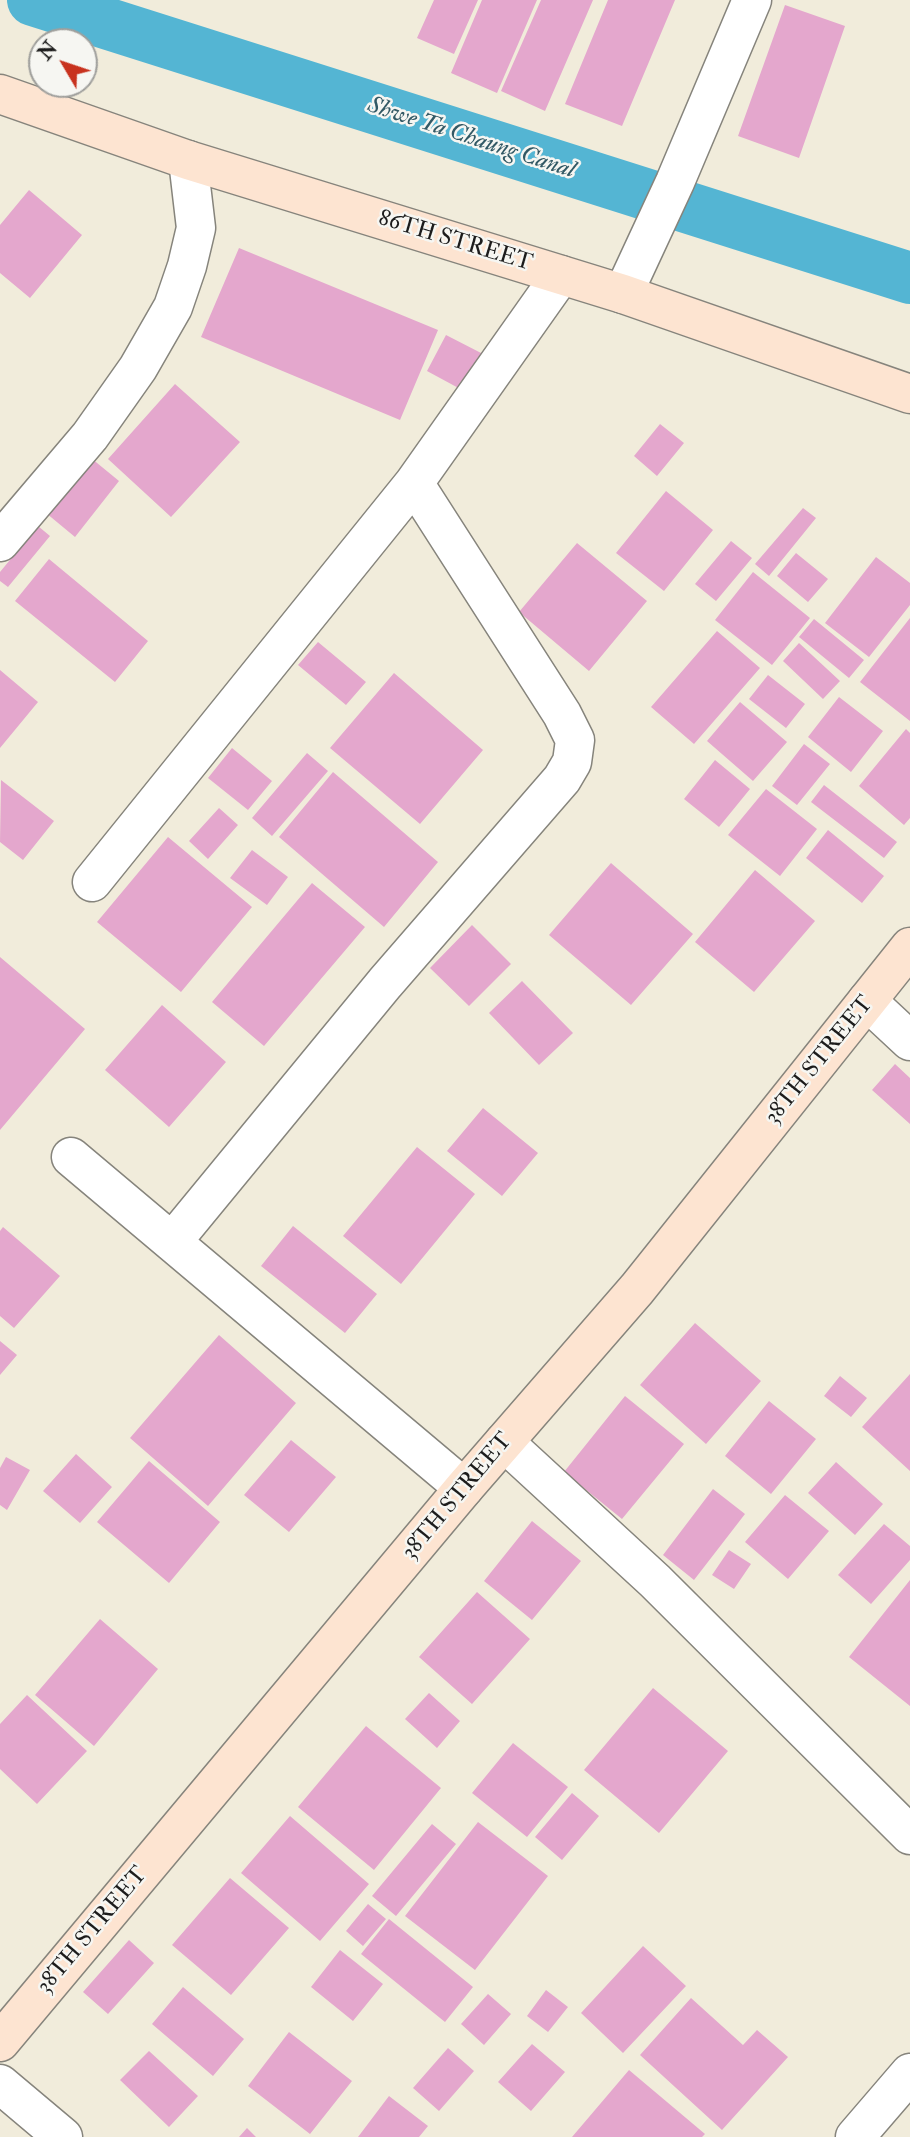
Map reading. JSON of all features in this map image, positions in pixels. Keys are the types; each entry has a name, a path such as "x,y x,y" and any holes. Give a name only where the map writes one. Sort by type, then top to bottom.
{"main road":[{"name":"86TH STREET","path":"0,94 188,160 623,294 910,394"},
{"name":"38TH STREET","path":"0,2042 464,1488 637,1289 910,947"}],"street":[{"path":"623,294 675,182 752,0"},
{"path":"0,542 90,436 138,368 173,307 187,267 196,228 188,160"},
{"path":"92,882 414,483 561,275"},
{"path":"172,1242 385,983 562,779 572,762 575,740 562,714 414,483"},
{"path":"867,1001 910,1041"},
{"path":"71,1157 464,1488"},
{"path":"504,1442 655,1581 910,1835"},
{"path":"855,2137 910,2073"},
{"path":"0,2084 63,2137"}],"building":[{"path":"434,0 478,0 454,54 417,38"},
{"path":"482,0 537,0 497,93 451,73"},
{"path":"541,0 593,0 545,111 501,91"},
{"path":"608,0 675,0 622,126 565,104"},
{"path":"785,5 845,26 799,158 738,136"},
{"path":"29,190 82,235 30,298 0,273 0,225"},
{"path":"239,248 438,330 400,420 201,337"},
{"path":"446,335 483,354 464,391 427,371"},
{"path":"175,384 240,442 171,517 108,459"},
{"path":"660,424 684,443 657,476 634,456"},
{"path":"91,458 119,481 75,537 46,513"},
{"path":"666,491 713,530 664,591 616,553"},
{"path":"803,508 816,518 769,576 755,564"},
{"path":"38,526 50,536 8,587 0,581 0,572"},
{"path":"731,541 752,558 716,601 695,584"},
{"path":"577,543 647,601 589,671 519,612"},
{"path":"796,553 828,579 808,602 777,576"},
{"path":"876,557 910,583 910,605 869,657 825,623"},
{"path":"49,559 148,641 115,682 15,601"},
{"path":"753,572 810,618 772,665 715,620"},
{"path":"910,618 910,721 860,682"},
{"path":"814,619 864,660 849,678 799,637"},
{"path":"717,631 760,668 694,744 651,707"},
{"path":"318,642 366,682 346,705 298,665"},
{"path":"799,643 840,681 823,699 783,661"},
{"path":"0,670 38,702 0,748"},
{"path":"394,673 483,750 420,824 330,748"},
{"path":"768,675 805,704 786,728 749,699"},
{"path":"839,697 883,731 851,772 808,737"},
{"path":"740,702 787,742 753,781 707,741"},
{"path":"906,729 910,733 910,818 904,825 859,786"},
{"path":"804,744 830,764 797,805 772,786"},
{"path":"232,748 272,781 248,810 208,778"},
{"path":"307,753 328,771 272,836 252,818"},
{"path":"715,760 750,789 719,827 684,799"},
{"path":"333,772 438,862 384,927 279,837"},
{"path":"1,780 54,821 23,860 0,842"},
{"path":"824,785 897,842 884,858 811,802"},
{"path":"766,789 817,829 780,876 728,835"},
{"path":"219,808 238,825 208,859 189,841"},
{"path":"828,830 884,876 862,903 806,858"},
{"path":"168,837 252,907 181,992 97,922"},
{"path":"252,850 288,877 267,905 230,878"},
{"path":"611,863 693,934 631,1005 549,935"},
{"path":"755,870 815,921 754,992 695,942"},
{"path":"312,883 365,927 264,1046 212,1002"},
{"path":"472,925 511,964 469,1006 430,968"},
{"path":"0,957 85,1029 0,1130"},
{"path":"522,981 573,1033 539,1065 489,1013"},
{"path":"162,1005 226,1062 169,1127 105,1070"},
{"path":"895,1064 910,1078 910,1124 872,1090"},
{"path":"483,1108 538,1153 502,1196 447,1151"},
{"path":"417,1147 475,1194 401,1284 343,1236"},
{"path":"293,1226 377,1294 345,1333 261,1266"},
{"path":"3,1227 60,1276 14,1328 0,1316 0,1231"},
{"path":"695,1323 761,1381 706,1444 640,1385"},
{"path":"219,1335 296,1403 208,1506 130,1438"},
{"path":"0,1341 17,1355 0,1375"},
{"path":"910,1374 910,1471 862,1427"},
{"path":"840,1376 867,1398 851,1417 824,1396"},
{"path":"625,1396 684,1444 622,1519 564,1472"},
{"path":"769,1401 816,1439 771,1494 725,1456"},
{"path":"291,1440 336,1477 289,1532 244,1495"},
{"path":"76,1454 112,1487 80,1523 43,1491"},
{"path":"6,1457 30,1470 7,1510 0,1505 0,1468"},
{"path":"149,1461 220,1522 169,1583 97,1522"},
{"path":"836,1462 883,1504 855,1535 808,1493"},
{"path":"713,1489 745,1514 694,1580 663,1555"},
{"path":"785,1495 829,1531 788,1579 745,1542"},
{"path":"532,1521 581,1561 532,1620 484,1581"},
{"path":"884,1524 910,1546 910,1560 871,1604 838,1575"},
{"path":"729,1550 751,1564 734,1589 712,1575"},
{"path":"910,1580 910,1706 849,1657"},
{"path":"477,1592 530,1639 472,1704 419,1657"},
{"path":"100,1619 158,1669 94,1746 35,1695"},
{"path":"653,1688 728,1751 659,1833 584,1770"},
{"path":"429,1693 460,1721 437,1748 405,1719"},
{"path":"27,1695 87,1751 37,1804 0,1769 0,1724"},
{"path":"366,1726 441,1788 374,1870 298,1807"},
{"path":"513,1743 568,1787 527,1837 472,1793"},
{"path":"572,1793 599,1816 562,1860 535,1837"},
{"path":"290,1816 369,1884 320,1941 241,1873"},
{"path":"478,1822 548,1876 475,1970 405,1916"},
{"path":"432,1824 456,1844 396,1916 372,1896"},
{"path":"230,1878 289,1928 231,1995 172,1945"},
{"path":"368,1904 386,1919 363,1946 346,1931"},
{"path":"389,1919 473,1987 445,2022 361,1954"},
{"path":"129,1940 154,1963 108,2014 83,1992"},
{"path":"643,1946 686,1986 623,2053 581,2013"},
{"path":"340,1950 383,1984 353,2021 311,1987"},
{"path":"183,1987 244,2039 213,2076 152,2024"},
{"path":"546,1990 568,2007 548,2032 527,2016"},
{"path":"488,1994 511,2014 484,2045 461,2024"},
{"path":"691,1998 743,2045 757,2030 788,2057 722,2130 640,2055"},
{"path":"289,2032 352,2081 310,2134 248,2086"},
{"path":"532,2044 565,2072 531,2111 498,2082"},
{"path":"448,2048 474,2071 439,2111 413,2088"},
{"path":"149,2051 198,2096 169,2127 120,2080"},
{"path":"629,2070 705,2134 702,2137 572,2137"},
{"path":"389,2096 428,2126 419,2137 358,2137"},
{"path":"247,2128 256,2137 239,2137"}],"waterway":[{"name":"Shwe Ta Chaung Canal","path":"33,0 910,278"}]}
